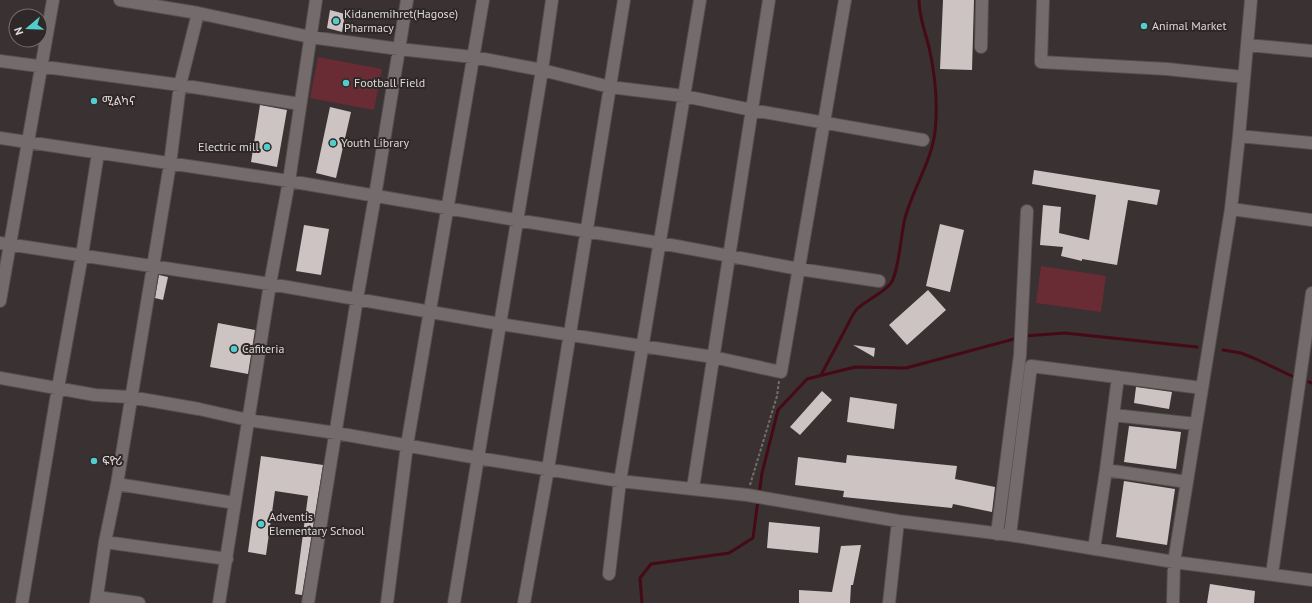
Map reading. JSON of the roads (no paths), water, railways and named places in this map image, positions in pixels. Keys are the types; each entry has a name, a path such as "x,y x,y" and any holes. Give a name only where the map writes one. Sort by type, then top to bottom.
{"street":[{"path":"0,301 5,244 28,142 53,0"},
{"path":"120,0 198,13 310,37 473,57 542,70 610,87 684,96 752,110 923,140"},
{"path":"219,603 270,284 289,181 316,0"},
{"path":"308,603 356,299 375,196 407,0"},
{"path":"388,603 407,445 482,0"},
{"path":"454,603 516,220 542,70 552,0"},
{"path":"524,603 548,469 624,0"},
{"path":"609,574 620,481 700,0"},
{"path":"693,488 769,0"},
{"path":"5,244 270,284 500,324 643,345 713,357 781,372 845,0"},
{"path":"981,47 982,0"},
{"path":"1043,0 1041,62 1167,69 1244,77"},
{"path":"1173,603 1174,562 1231,209 1251,0"},
{"path":"139,603 97,600 105,542 117,484 130,397 170,164 180,85 198,13"},
{"path":"1247,45 1312,51"},
{"path":"0,61 180,85 300,104"},
{"path":"1239,136 1312,143"},
{"path":"0,138 289,181 660,243 799,269 878,281"},
{"path":"22,603 82,255 98,153"},
{"path":"1231,209 1312,220"},
{"path":"997,534 1020,355 1023,320 1027,211"},
{"path":"1272,574 1312,292"},
{"path":"1010,535 1031,366 1202,388"},
{"path":"1094,549 1118,377"},
{"path":"0,378 95,396 130,397 199,409 248,420 336,433 620,481 693,488 749,496 898,521 1010,535 1174,562 1312,580"},
{"path":"1113,415 1196,424"},
{"path":"1106,470 1187,482"},
{"path":"117,484 235,503"},
{"path":"889,603 898,521"},
{"path":"105,542 227,559"}],"waterway":[{"path":"821,375 855,311 888,287 894,277 908,207 926,165 933,143 936,111 933,68 921,18 919,0"},
{"path":"1024,336 1065,333 1197,347"},
{"path":"759,495 762,473 778,410 807,379 855,367 906,368 1018,338"},
{"path":"1223,350 1241,353 1294,377"},
{"path":"642,603 640,578 651,564 729,553 753,538 758,500"}],"place":[{"name":"Kidanemihret(Hagose) Pharmacy","path":"336,21"},
{"name":"Animal Market","path":"1144,26"},
{"name":"Football Field","path":"346,83"},
{"name":"ሚልካና","path":"94,101"},
{"name":"Youth Library","path":"333,143"},
{"name":"Electric mill","path":"267,147"},
{"name":"Cafiteria","path":"234,349"},
{"name":"ፍዮሪ","path":"94,461"},
{"name":"Adventis Elementary School","path":"261,524"}]}
